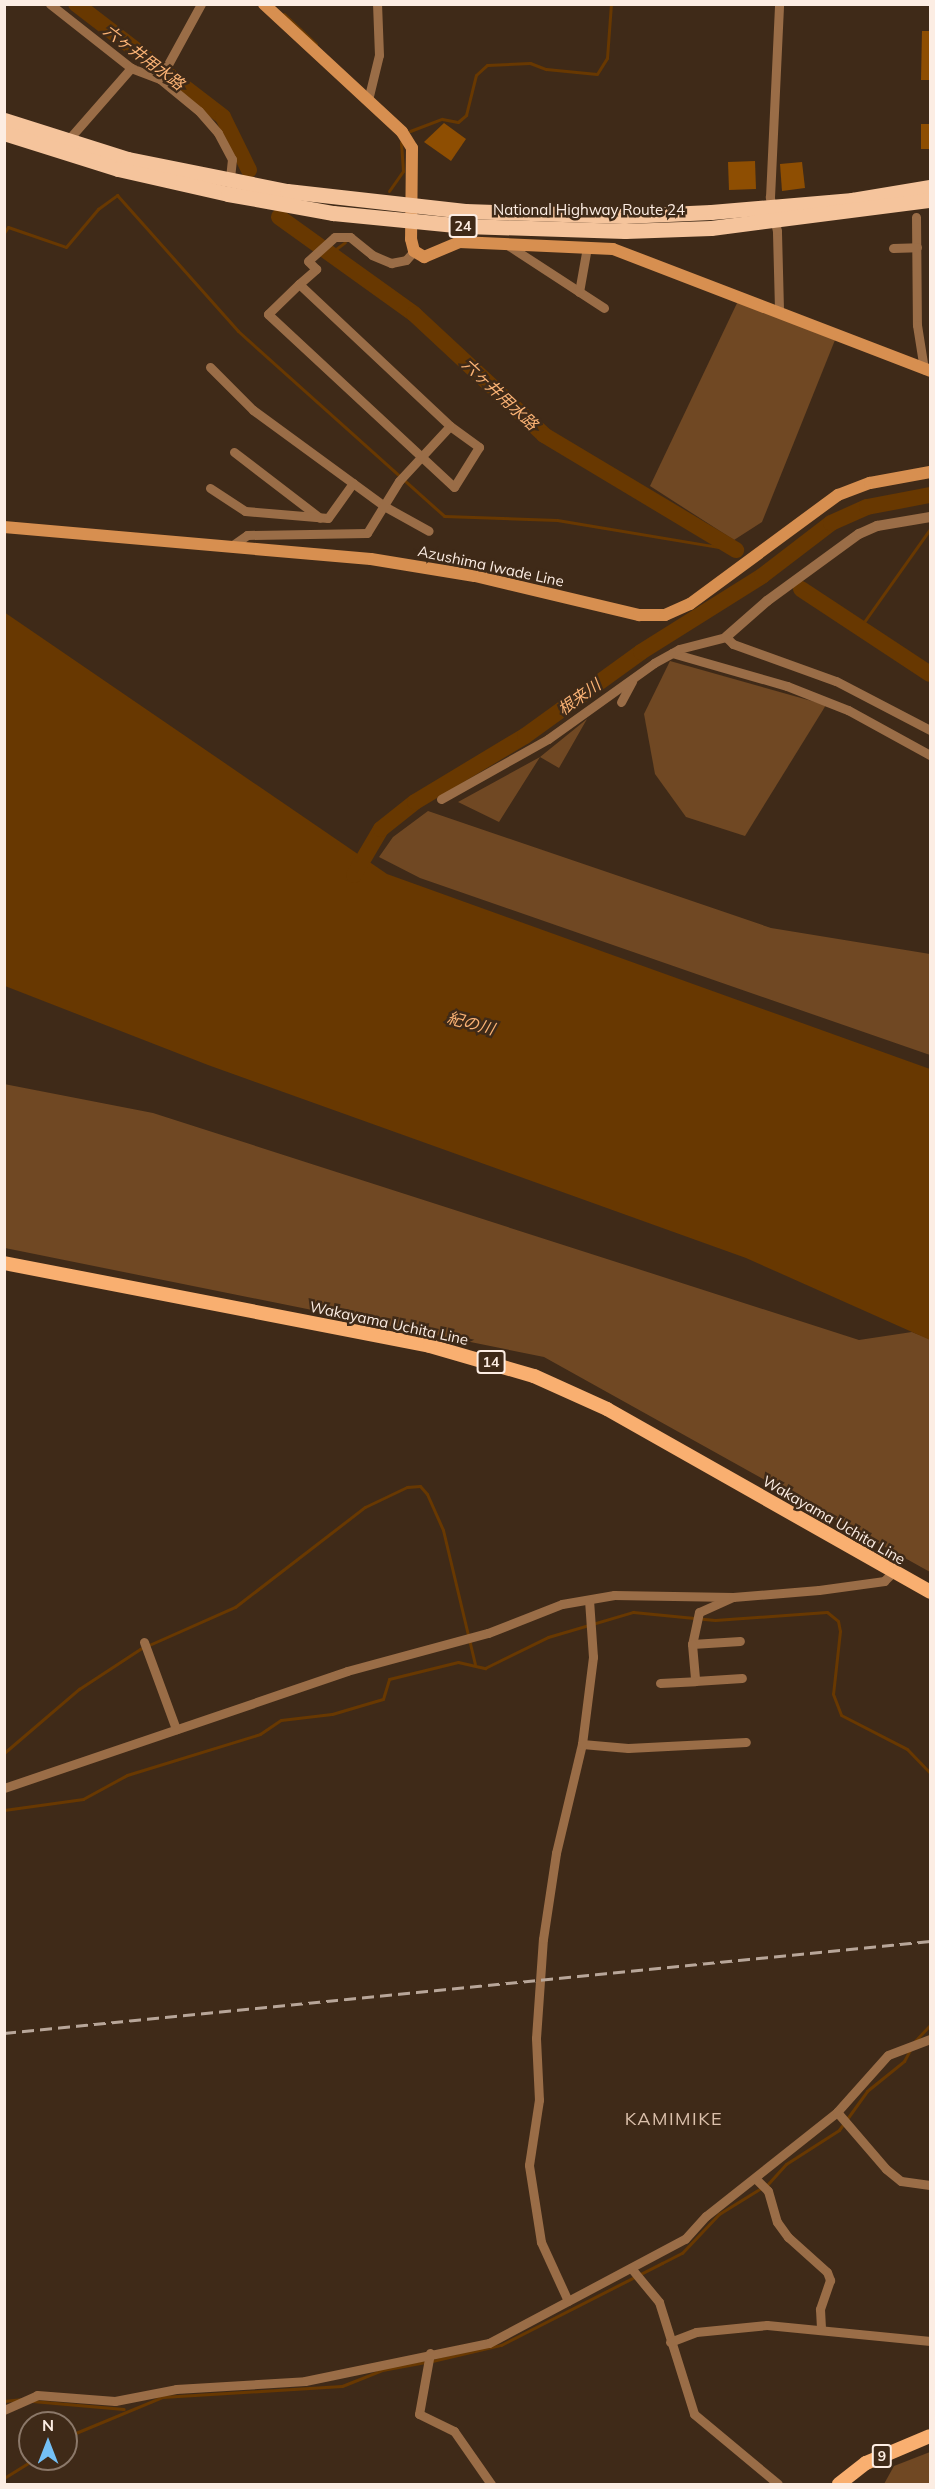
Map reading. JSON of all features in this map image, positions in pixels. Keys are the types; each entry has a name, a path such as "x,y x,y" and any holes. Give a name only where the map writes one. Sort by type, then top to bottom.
{"highway":[{"name":"National Highway Route 24","path":"4,120 128,159 412,214 624,216 770,208 930,187"},
{"name":"National Highway Route 24","path":"4,134 118,169 228,194 412,214 625,231 776,223 930,200"}],"main road":[{"path":"264,4 368,100 412,148 414,251 424,257 459,242 613,249 779,309 927,370"},
{"name":"Azushima Iwade Line","path":"4,527 383,560 475,576 639,615 665,615 690,604 838,495 870,483 930,472"},
{"name":"Wakayama Uchita Line","path":"4,1263 430,1346 534,1376 607,1409 892,1573 930,1592"},
{"name":"9","path":"839,2484 866,2463 930,2436"}],"street":[{"path":"50,4 131,68 160,79 218,132 232,159 230,179"},
{"path":"160,79 201,4"},
{"path":"368,100 379,55 377,4"},
{"path":"779,4 770,208 776,223 779,309"},
{"path":"68,140 131,68"},
{"path":"916,217 917,325 927,370"},
{"path":"299,284 450,426 479,447 454,487 268,314 299,284 316,269 308,261 334,237 350,237 372,255 392,263 406,260 414,251"},
{"path":"506,244 604,308"},
{"path":"579,292 587,247"},
{"path":"893,248 917,247"},
{"path":"210,367 253,410 384,506 429,531"},
{"path":"230,547 247,535 367,533 402,478 450,426"},
{"path":"234,452 320,518"},
{"path":"210,488 245,512 328,518 353,483"},
{"path":"441,799 548,739 672,653 726,637 767,601 859,534 877,526 930,517"},
{"path":"726,637 733,644 846,686 930,730"},
{"path":"672,653 838,706 930,755"},
{"path":"621,702 633,679"},
{"path":"4,1788 347,1671 430,1651 562,1604 614,1595 734,1597 859,1585 884,1581 892,1573"},
{"path":"695,1681 692,1644 699,1612 734,1597"},
{"path":"568,2301 541,2242 529,2165 539,2100 536,2038 543,1939 556,1853 582,1744 592,1633 589,1600"},
{"path":"692,1644 740,1641"},
{"path":"144,1642 176,1729"},
{"path":"660,1683 742,1678"},
{"path":"582,1744 628,1748 746,1742"},
{"path":"4,2410 37,2395 115,2401 176,2389 305,2380 489,2343 685,2239 755,2178 837,2112 888,2055 930,2039"},
{"path":"837,2112 894,2175 930,2185"},
{"path":"755,2178 768,2191 777,2222 788,2237 827,2272 830,2280 820,2309 821,2327"},
{"path":"632,2268 659,2302 694,2414 778,2484"},
{"path":"670,2342 696,2332 736,2328 821,2327 930,2341"},
{"path":"430,2354 419,2414 454,2431 491,2484"}],"shaded area":[{"path":"738,301 835,340 762,522 734,540 650,486"},
{"path":"670,661 826,705 745,836 686,817 655,774 644,714"},
{"path":"587,719 559,768 540,757"},
{"path":"540,757 499,822 458,802"},
{"path":"428,811 771,928 930,954 930,1055 420,878 379,857 393,837"},
{"path":"4,1084 153,1113 859,1340 912,1332 930,1339 930,1572 544,1357 5,1248"},
{"path":"930,2452 930,2484 884,2484 894,2466"}],"water":[{"name":"紀の川","path":"4,612 387,874 930,1069 930,1340 746,1258 208,1065 5,986"}],"building":[{"path":"922,31 930,31 930,80 921,80"},
{"path":"444,123 466,139 451,161 424,142"},
{"path":"921,124 930,124 930,149 921,149"},
{"path":"755,161 756,189 729,190 728,162"},
{"path":"802,162 805,188 782,191 780,164"}],"waterway":[{"name":"六ヶ井用水路","path":"76,4 223,117 249,170"},
{"path":"410,131 442,119 458,122 466,115 476,75 487,65 530,63 546,69 597,74 607,58 611,4"},
{"path":"284,14 316,44"},
{"path":"389,191 403,171 401,142"},
{"path":"4,233 8,227 66,247 98,209 117,195 238,331 444,516 557,520 736,550"},
{"name":"六ヶ井用水路","path":"279,217 414,314 544,435 736,550"},
{"path":"328,255 345,242"},
{"name":"根来川","path":"354,875 381,829 415,802 525,736 641,652 762,576 831,523 867,507 930,495"},
{"path":"859,629 930,529"},
{"name":"六ヶ井用水路","path":"801,589 930,674"},
{"path":"4,1753 79,1689 140,1649 235,1607 365,1507 407,1487 420,1486 427,1494 443,1530 475,1664"},
{"path":"4,1810 83,1799 127,1775 260,1734 281,1720 332,1714 383,1699 389,1679 458,1662 485,1668 548,1637 633,1612 715,1620 827,1612 838,1621 840,1631 833,1694 841,1715 907,1749 930,1773"},
{"path":"915,2041 930,2025"},
{"path":"767,2185 786,2164 839,2130 867,2091 904,2061 910,2050"},
{"path":"432,2361 501,2345 682,2253 719,2214 761,2188"},
{"path":"78,2432 162,2397 342,2386 382,2370 425,2362"},
{"path":"4,2401 23,2399"},
{"path":"32,2401 124,2409"},
{"path":"4,2478 18,2469"}],"railway":[{"path":"4,2033 930,1941"}],"district":[{"name":"KAMIMIKE","path":"674,2119"}]}
